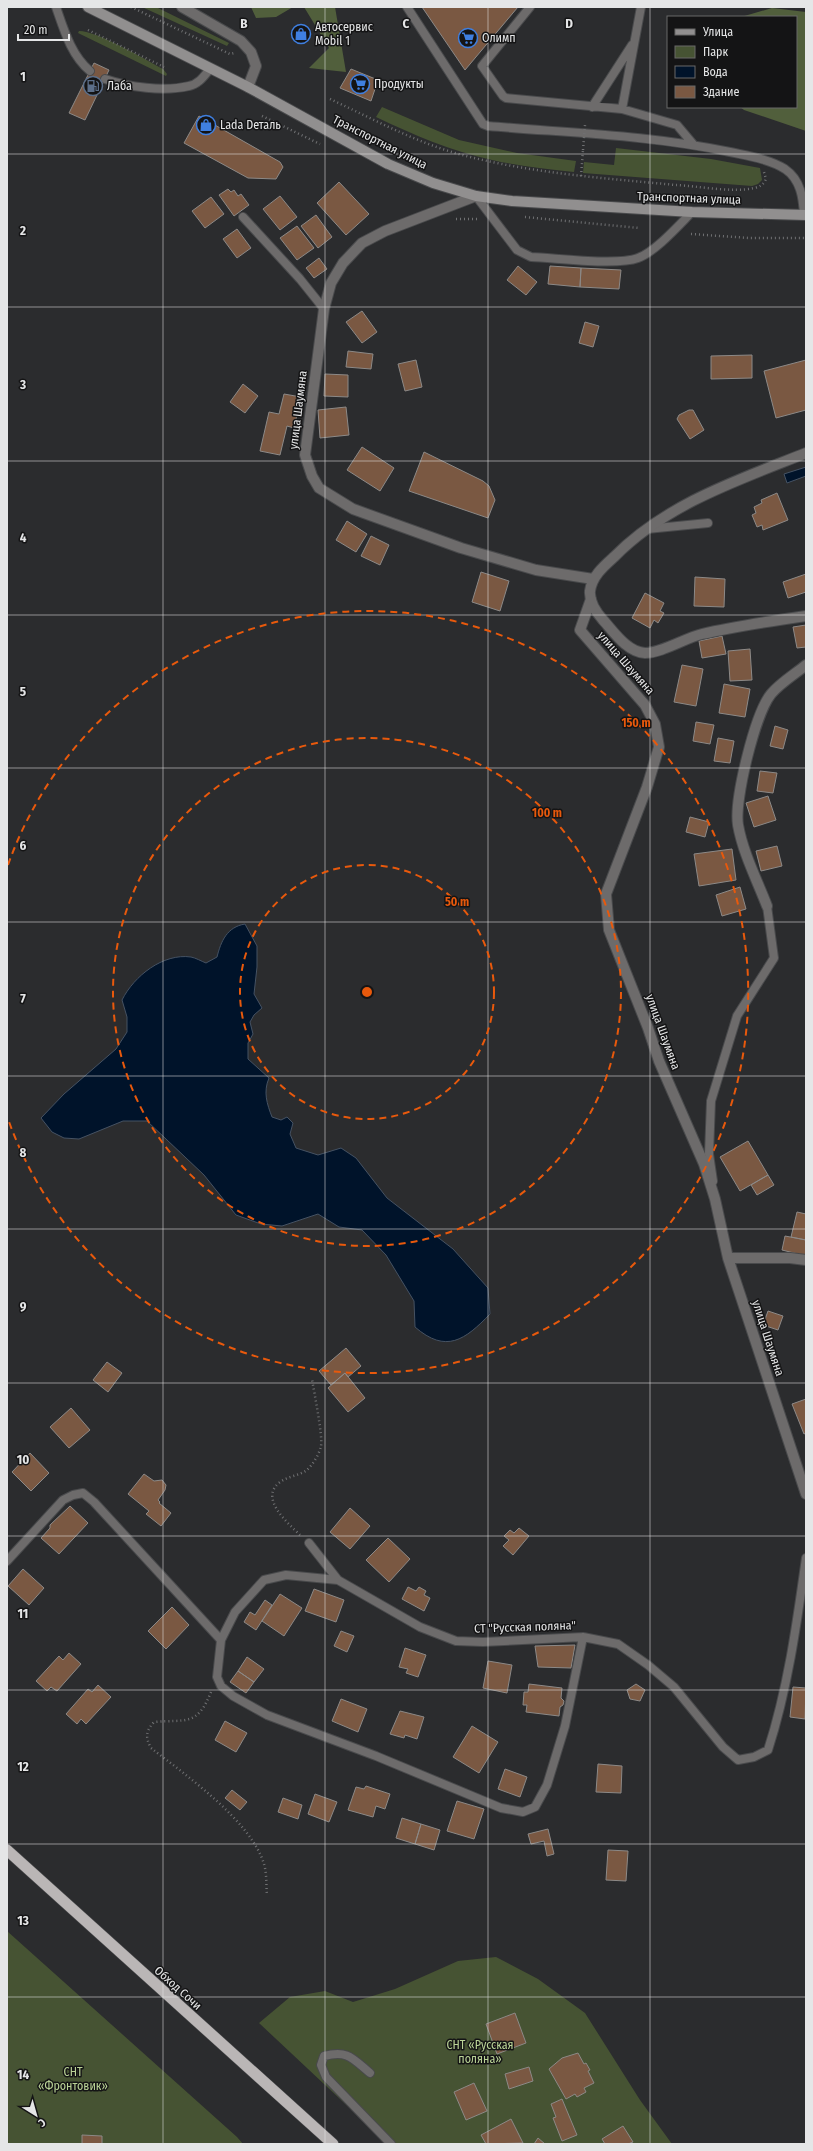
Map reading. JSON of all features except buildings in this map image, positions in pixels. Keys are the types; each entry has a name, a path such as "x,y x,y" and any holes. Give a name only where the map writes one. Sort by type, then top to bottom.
{"highway":[{"name":"Обход Сочи","path":"7,1850 333,2144"}],"main road":[{"name":"Транспортная улица","path":"88,7 248,87 388,164 433,183 476,196 578,206 692,212 805,215"}],"street":[{"path":"182,7 241,41 250,52 256,66 248,87"},
{"name":"улица Шаумяна","path":"476,196 385,231 362,244 343,263 331,283 324,309 305,455 312,476 319,488 353,509 461,548 536,570 593,579 590,591 595,609 618,637 634,651 645,653 655,651 701,634 765,621 806,616"},
{"path":"593,579 613,557 644,529 670,513 728,484 806,453"},
{"name":"улица Шаумяна","path":"591,599 580,630 645,705 655,724 659,747 639,807 606,894 609,930 648,1028 659,1062 704,1164 715,1199 728,1258 806,1494"},
{"path":"767,906 744,847 738,824 739,794 758,721 771,694 806,665"},
{"path":"728,1258 790,1258 806,1260"}],"lane":[{"path":"56,7 69,41 81,63 90,71"},
{"path":"407,7 486,126 693,144 753,157 786,170 801,189 805,215"},
{"path":"530,7 485,62 483,69 506,98 622,109 678,125 693,144"},
{"path":"622,109 641,7"},
{"path":"592,107 635,41"},
{"path":"105,79 126,86 162,88 189,86 200,81 210,69"},
{"path":"476,196 517,250 531,256 623,261 640,258 662,241 692,212"},
{"path":"243,217 300,279 324,309"},
{"path":"644,529 708,523"},
{"path":"715,1199 709,1154 710,1101 737,1016 774,958 767,906"},
{"path":"7,1560 64,1500 73,1495 83,1493 94,1502 221,1640"},
{"path":"309,1543 338,1580"},
{"name":"СТ \"Русская поляна\"","path":"338,1580 420,1627 456,1641 483,1642 584,1637 618,1644 648,1665 674,1687 723,1747 738,1760 754,1757 768,1750 786,1685 806,1558"},
{"path":"338,1580 286,1575 264,1580 235,1612 221,1640 217,1676 222,1686 233,1696 267,1715 376,1756 501,1808 523,1812 535,1807 547,1785 565,1726 584,1637"},
{"path":"370,2073 347,2054 333,2054 324,2056 321,2065 326,2077 391,2144"}],"path":[{"path":"131,7 230,54 250,52"},
{"path":"88,30 164,67"},
{"path":"330,99 409,136 453,152 502,165 581,176 723,189 750,189 764,183 766,180 764,172"},
{"path":"581,176 585,125"},
{"path":"524,217 639,228"},
{"path":"450,220 474,218 484,220"},
{"path":"692,234 749,238 806,238"},
{"path":"309,1543 283,1518 274,1503 272,1492 278,1483 290,1476 306,1470 315,1460 321,1445 312,1379"},
{"path":"217,1676 206,1706 198,1715 190,1720 154,1722 147,1730 146,1739 151,1748 241,1823 256,1845 265,1866 267,1895"}],"green space":[{"path":"142,7 156,7 229,43 227,46"},
{"path":"251,7 293,7 276,17 256,18"},
{"path":"304,7 335,7 346,72 309,68 329,48"},
{"path":"772,8 806,12 806,131 741,108 797,108 797,16 744,16"},
{"path":"79,31 87,32 121,46 163,69 167,74 166,76 78,33"},
{"path":"382,107 459,140 517,153 576,161 574,172 502,162 447,147 376,117"},
{"path":"616,148 711,159 760,168 762,180 758,184 752,186 583,173 584,162 614,165"},
{"name":"СНТ «Фронтовик»","path":"7,1931 237,2137 243,2144 7,2144"},
{"name":"СНТ «Русская поляна»","path":"496,1957 538,1979 585,2013 640,2100 672,2144 388,2144 259,2023 290,1997 325,1991 353,2002 395,1989 458,1961"}],"water":[{"path":"806,467 806,476 787,483 784,474"},
{"path":"245,924 257,946 257,967 254,994 262,1008 254,1015 250,1022 253,1034 248,1043 248,1059 269,1078 266,1093 267,1103 272,1117 281,1120 287,1117 293,1123 290,1134 296,1148 318,1155 341,1148 356,1158 387,1198 453,1249 488,1288 490,1314 472,1331 463,1337 446,1342 436,1340 415,1327 414,1301 386,1255 362,1230 339,1227 318,1214 282,1226 261,1224 236,1215 204,1175 147,1121 123,1121 79,1139 64,1138 52,1132 41,1118 64,1094 116,1049 127,1032 127,1017 122,1000 127,991 142,975 150,968 160,963 180,957 191,957 206,963 217,957 223,940 229,932 234,928"}],"place":[{"name":"Автосервис Mobil 1","path":"301,34"},
{"name":"Олимп","path":"468,38"},
{"name":"Продукты","path":"360,84"},
{"name":"Лаба","path":"93,86"},
{"name":"Lada Dеталь","path":"206,125"}]}
